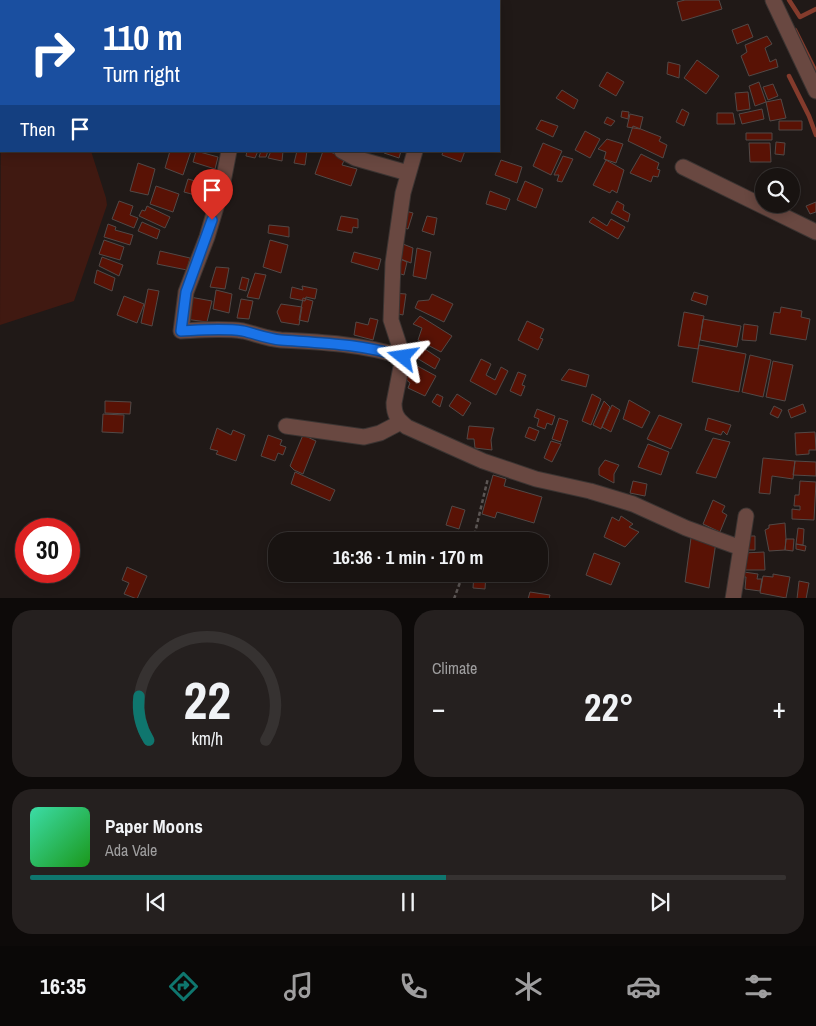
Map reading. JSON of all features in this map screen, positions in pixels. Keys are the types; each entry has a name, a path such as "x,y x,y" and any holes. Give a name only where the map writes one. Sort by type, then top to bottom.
{"street":[{"path":"773,0 816,91"},
{"path":"229,152 222,186 207,237 186,292 181,331 242,331 280,340 302,340 352,345 403,357"},
{"path":"344,152 355,158 408,172"},
{"path":"415,152 402,193 392,263 391,320 403,357 394,410 401,422 407,427 490,464 536,479 590,491 633,504 686,528 741,548"},
{"path":"683,168 816,232"},
{"path":"286,426 364,437 380,433 401,422"},
{"path":"733,598 746,516"}],"path":[{"path":"474,532 490,464"},
{"path":"454,598 460,582"}],"shaded area":[{"path":"1,152 91,152 107,205 74,301 0,325"}],"building":[{"path":"685,0 719,0 722,9 682,21 677,2"},
{"path":"748,24 753,37 737,44 732,30"},
{"path":"767,36 772,44 765,48 770,62 776,59 778,67 749,76 741,56 747,52 745,45"},
{"path":"697,60 719,76 706,94 684,78"},
{"path":"668,62 680,65 679,78 667,74"},
{"path":"607,72 624,82 616,96 599,86"},
{"path":"759,82 766,102 755,106 749,86"},
{"path":"773,84 778,96 768,100 763,87"},
{"path":"562,90 578,100 574,109 556,98"},
{"path":"748,92 750,109 737,111 735,93"},
{"path":"781,99 786,118 770,121 766,102"},
{"path":"682,109 689,113 684,126 676,122"},
{"path":"762,109 764,119 742,124 739,114"},
{"path":"622,111 629,112 628,119 621,117"},
{"path":"717,113 733,113 735,124 717,124"},
{"path":"630,114 643,117 640,129 627,127"},
{"path":"607,117 615,121 611,126 604,123"},
{"path":"541,120 558,126 553,137 536,129"},
{"path":"779,121 802,121 802,130 779,130"},
{"path":"633,126 661,137 659,141 667,145 663,158 628,141"},
{"path":"585,131 600,139 590,158 575,150"},
{"path":"746,133 772,133 772,140 746,140"},
{"path":"607,139 623,144 616,163 604,159 606,152 598,149"},
{"path":"776,142 785,143 784,155 775,154"},
{"path":"543,143 562,151 551,175 533,166"},
{"path":"749,143 770,143 771,162 750,162"},
{"path":"170,152 191,152 183,175 165,168"},
{"path":"196,152 218,157 215,169 193,162"},
{"path":"247,152 258,152 255,158 246,156"},
{"path":"261,152 268,152 266,157 259,157"},
{"path":"271,152 283,152 282,161 268,158"},
{"path":"297,152 307,152 305,165 294,163"},
{"path":"323,152 330,152 345,158 342,165 357,169 351,186 315,174"},
{"path":"384,152 401,152 399,158"},
{"path":"443,152 465,152 461,162 442,155"},
{"path":"641,154 659,163 657,169 660,170 658,177 653,176 651,182 630,173"},
{"path":"563,156 573,159 562,182 557,181 559,175 554,175"},
{"path":"501,160 522,167 517,183 495,175"},
{"path":"606,160 624,170 617,193 612,190 610,193 593,185"},
{"path":"138,163 155,169 148,195 130,191"},
{"path":"188,179 210,185 206,198 184,192"},
{"path":"525,181 543,189 536,208 517,200"},
{"path":"156,186 179,194 173,212 150,204"},
{"path":"490,191 510,199 506,210 486,204"},
{"path":"119,201 133,206 130,215 138,218 134,228 112,219"},
{"path":"617,201 624,205 623,210 630,214 628,222 611,213"},
{"path":"816,202 816,212 810,214 806,206"},
{"path":"147,206 170,217 165,228 139,216 142,210 145,211"},
{"path":"402,210 413,213 408,229 397,226"},
{"path":"341,216 358,219 358,228 353,227 352,233 337,230"},
{"path":"427,216 437,218 434,235 422,231"},
{"path":"593,217 607,226 611,219 625,227 618,239 589,222"},
{"path":"142,222 160,230 157,239 138,231"},
{"path":"108,224 116,227 115,230 133,235 130,245 104,237"},
{"path":"269,225 289,227 289,237 268,233"},
{"path":"104,240 124,247 120,260 99,254"},
{"path":"270,240 288,245 281,273 263,267"},
{"path":"398,242 413,248 411,263 393,256"},
{"path":"417,248 431,252 426,279 413,276"},
{"path":"160,251 190,258 187,270 157,264"},
{"path":"354,252 381,259 378,270 351,262"},
{"path":"393,256 407,262 404,275 392,271"},
{"path":"102,257 123,265 119,276 99,266"},
{"path":"216,267 229,268 225,289 210,287"},
{"path":"97,270 115,278 112,291 94,283"},
{"path":"255,273 266,275 259,299 247,297"},
{"path":"242,277 249,279 246,291 239,289"},
{"path":"302,286 317,289 315,299 306,297 305,301 290,298 292,287 303,290"},
{"path":"148,289 159,291 152,326 141,323"},
{"path":"216,290 232,294 229,313 213,309"},
{"path":"694,292 708,296 706,305 691,300"},
{"path":"393,293 406,294 403,315 390,312"},
{"path":"432,294 453,304 444,322 415,308 418,301 429,300"},
{"path":"124,296 144,304 137,323 117,315"},
{"path":"190,297 212,301 207,322 185,319"},
{"path":"303,298 313,301 308,322 299,320"},
{"path":"241,299 253,301 249,319 237,318"},
{"path":"281,304 302,307 299,325 281,322 277,312"},
{"path":"781,307 802,311 801,317 810,319 806,340 770,334 774,312 780,313"},
{"path":"684,312 704,316 698,349 678,346"},
{"path":"420,316 452,336 441,352 418,340 422,328 413,324"},
{"path":"370,318 378,320 373,340 354,335 356,322 368,325"},
{"path":"703,319 741,326 737,347 700,340"},
{"path":"527,321 544,329 540,338 543,339 538,350 518,340"},
{"path":"744,324 758,326 756,341 742,340"},
{"path":"416,343 440,359 435,369 410,354"},
{"path":"699,345 746,354 739,392 692,382"},
{"path":"750,355 771,360 763,397 742,392"},
{"path":"481,359 491,364 486,375 495,380 501,367 508,371 496,395 470,381"},
{"path":"773,361 793,365 785,401 766,397"},
{"path":"410,362 436,376 425,396 408,388 410,383 403,377"},
{"path":"569,369 589,375 586,387 561,380"},
{"path":"518,372 526,375 522,385 525,386 521,396 510,391"},
{"path":"437,394 443,397 440,407 432,402"},
{"path":"457,394 471,403 463,416 449,406"},
{"path":"592,394 601,399 591,425 582,421"},
{"path":"629,400 650,412 642,428 623,419"},
{"path":"105,401 131,402 130,414 105,413"},
{"path":"604,401 610,407 601,429 593,425"},
{"path":"803,404 806,412 791,418 788,410"},
{"path":"612,405 620,410 611,432 602,427"},
{"path":"774,406 782,410 778,418 770,414"},
{"path":"537,409 555,416 552,425 547,423 545,429 537,426 539,419 534,417"},
{"path":"103,414 124,415 123,433 102,432"},
{"path":"659,415 682,424 671,449 647,439"},
{"path":"559,418 568,421 561,442 552,439"},
{"path":"708,418 731,425 727,435 723,431 721,435 705,430"},
{"path":"469,426 494,428 491,440 492,450 475,448 474,439 467,439"},
{"path":"529,427 539,431 535,441 525,437"},
{"path":"217,428 231,435 233,430 245,435 236,461 216,454 218,451 210,449"},
{"path":"815,432 816,450 809,450 809,454 796,455 795,433"},
{"path":"268,435 282,440 280,445 286,447 283,455 278,453 275,461 261,456"},
{"path":"303,435 316,441 303,474 290,466"},
{"path":"713,438 730,442 716,478 696,473"},
{"path":"551,441 561,444 552,462 544,458"},
{"path":"648,444 669,452 661,475 638,467"},
{"path":"763,458 795,461 793,479 772,476 770,494 759,493"},
{"path":"605,460 619,465 614,474 614,483 599,475 599,468"},
{"path":"795,461 816,462 816,476 793,475"},
{"path":"295,472 335,490 330,501 291,484"},
{"path":"493,475 506,479 504,486 542,497 534,523 497,512 495,518 482,514"},
{"path":"633,481 647,484 645,496 630,493"},
{"path":"800,481 816,482 814,520 792,519 792,509 800,510 800,506 794,506 795,495 799,495"},
{"path":"713,500 725,506 722,512 727,515 720,532 703,524"},
{"path":"452,506 465,510 459,529 446,525"},
{"path":"621,516 633,524 629,527 639,532 625,547 604,537 612,517 619,521"},
{"path":"785,523 785,550 769,551 765,530 769,528 769,525"},
{"path":"798,528 804,529 803,545 796,544"},
{"path":"746,536 755,536 755,550 746,550"},
{"path":"691,538 716,542 709,588 685,582"},
{"path":"786,539 794,539 793,551 785,550"},
{"path":"796,544 806,546 805,551 796,549"},
{"path":"764,552 765,570 744,570 744,553"},
{"path":"594,553 620,563 611,585 586,575"},
{"path":"127,567 147,576 137,598 124,594 129,583 122,580"},
{"path":"744,572 758,574 757,579 762,579 760,591 745,589 746,577 743,577"},
{"path":"773,574 790,577 786,598 760,593 763,576 773,577"},
{"path":"799,581 809,583 806,598 797,598"},
{"path":"473,582 485,582 485,589 473,588"},
{"path":"530,592 550,595 549,598 528,598"}],"waterway":[{"path":"789,0 800,17 816,9"},
{"path":"795,30 816,72"},
{"path":"789,76 809,116 816,135"}],"route":[{"path":"212,220 186,292 181,331 242,331 280,340 302,340 352,345 403,357"}]}
